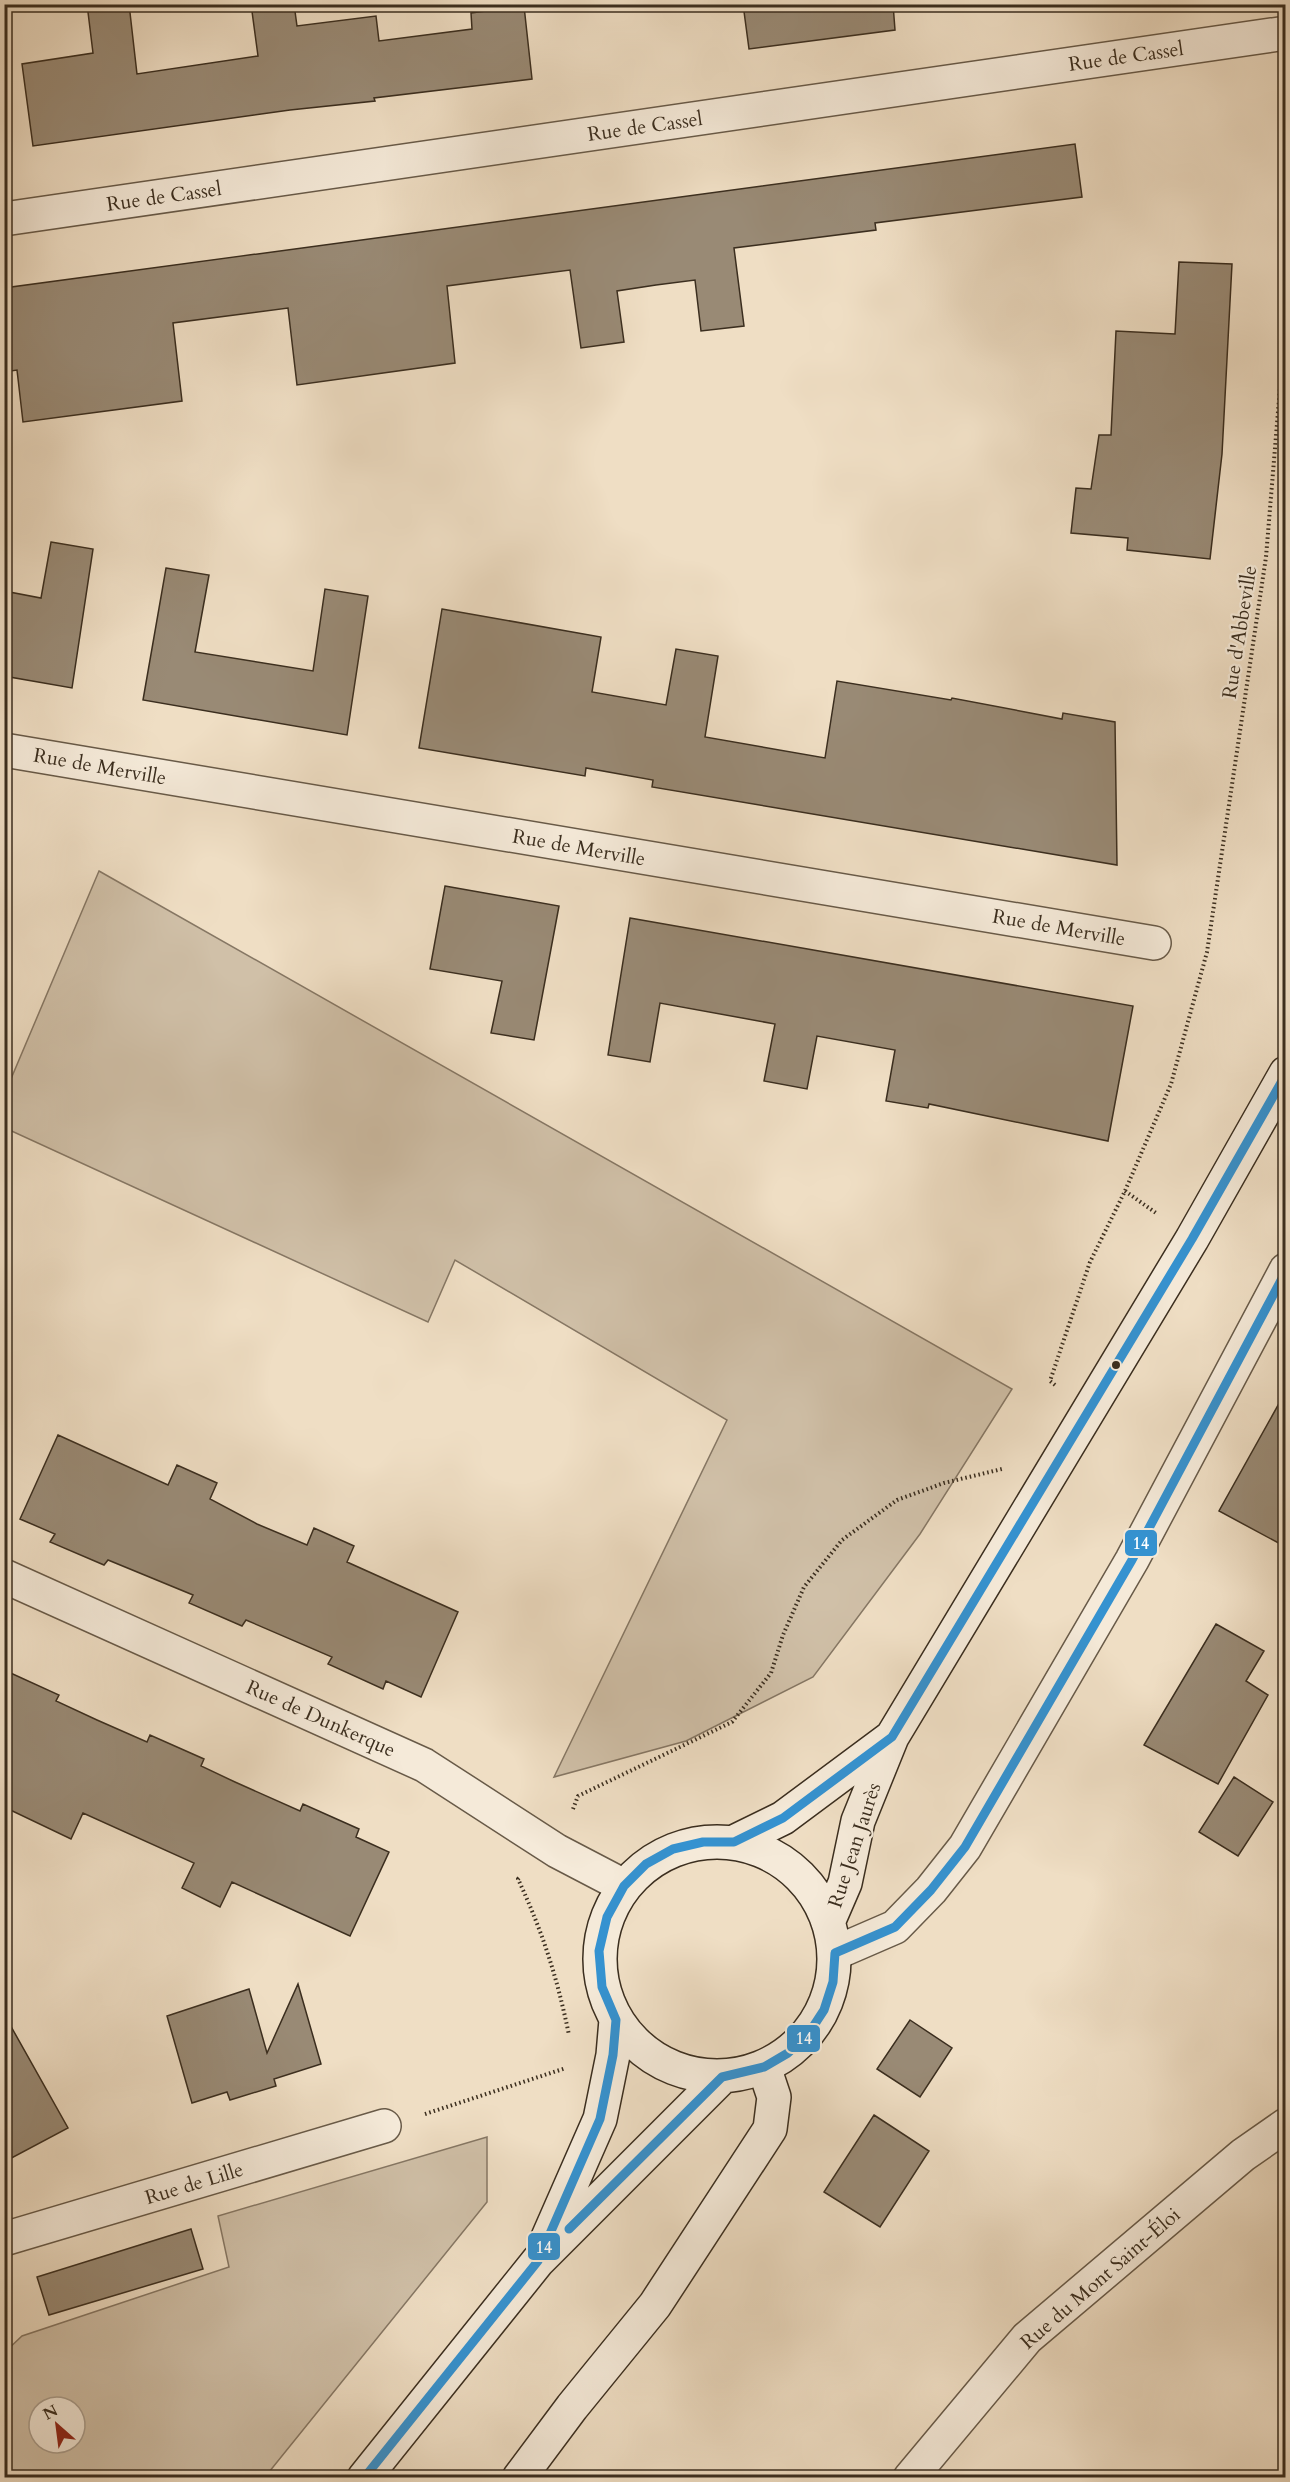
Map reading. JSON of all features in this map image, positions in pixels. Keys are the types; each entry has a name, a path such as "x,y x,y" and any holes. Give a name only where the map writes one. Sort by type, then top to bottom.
{"street":[{"name":"Rue de Cassel","path":"4,219 1286,33"},
{"name":"Rue de Merville","path":"4,750 1154,943"},
{"name":"Rue Jean Jaurès","path":"829,1920 845,1883 858,1821 892,1737 1192,1239 1286,1072"},
{"path":"835,1953 895,1927 931,1890 965,1846 1132,1560 1286,1270"},
{"name":"Rue de Dunkerque","path":"4,1576 424,1765 557,1851 624,1886"},
{"name":"Rue Jean Jaurès","path":"734,1842 783,1818 892,1737"},
{"path":"703,1842 734,1842 765,1850 793,1868 815,1892 829,1920 835,1953 833,1982 824,2010 809,2033 788,2053 764,2067 722,2077 697,2075 672,2068 650,2056 631,2040 616,2020 602,1987 599,1952 607,1917 624,1886 646,1864 673,1849 703,1842"},
{"path":"538,2261 600,2119 613,2055 616,2020"},
{"path":"519,2478 572,2407 655,2305 770,2129 774,2097 764,2067"},
{"path":"364,2478 538,2261 722,2077"},
{"name":"Rue de Lille","path":"4,2240 384,2126"},
{"name":"Rue du Mont Saint-Éloi","path":"910,2478 1027,2338 1243,2155 1286,2126"}],"path":[{"name":"Rue d'Abbeville","path":"1088,1412 1050,1381 1090,1262 1125,1191 1171,1084 1207,952 1266,557 1286,315"},
{"path":"571,2043 559,1987 541,1929 518,1879 557,1851 578,1796 732,1722 771,1673 783,1635 804,1587 842,1540 897,1500 944,1483 1002,1469 1052,1474"},
{"path":"384,2126 576,2065"}],"shaded area":[{"path":"99,871 1012,1389 920,1534 813,1677 686,1741 554,1777 727,1420 455,1260 428,1322 5,1128 5,1093"},
{"path":"487,2137 487,2202 265,2477 5,2477 5,2352 22,2336 229,2267 218,2216"}],"building":[{"path":"87,4 129,4 137,74 258,56 251,4 294,4 297,26 376,16 379,41 472,29 471,13 524,6 532,79 374,98 375,101 290,110 33,146 22,64 93,53"},
{"path":"743,4 893,4 895,30 749,49"},
{"path":"1075,144 1082,197 875,223 876,230 734,248 744,326 701,331 695,280 656,285 617,291 624,342 581,348 570,270 447,286 455,363 297,385 288,308 173,323 182,401 23,422 17,370 4,372 4,288"},
{"path":"1179,262 1232,264 1222,454 1210,559 1127,550 1128,538 1071,533 1076,488 1091,489 1099,435 1111,435 1116,331 1175,334"},
{"path":"51,542 93,549 72,688 4,676 4,591 41,598"},
{"path":"166,568 209,575 195,652 313,671 325,589 368,596 347,735 143,700"},
{"path":"442,609 601,637 592,692 666,705 676,649 718,656 705,737 825,758 837,681 951,700 952,698 1062,719 1063,713 1115,722 1117,865 652,787 653,780 586,768 585,776 419,748"},
{"path":"445,886 559,906 534,1040 491,1033 502,981 430,969"},
{"path":"630,918 1133,1006 1108,1141 929,1104 928,1108 886,1101 895,1050 817,1036 807,1089 764,1081 775,1024 660,1003 650,1062 608,1055"},
{"path":"1286,1391 1286,1547 1219,1511"},
{"path":"58,1435 168,1485 177,1465 217,1483 210,1499 257,1524 307,1545 314,1528 354,1546 347,1562 458,1612 421,1697 386,1681 383,1689 328,1664 332,1657 246,1620 242,1626 189,1603 193,1595 108,1560 104,1565 50,1542 55,1534 20,1519"},
{"path":"1216,1624 1264,1651 1246,1681 1268,1695 1218,1784 1144,1745"},
{"path":"4,1670 59,1695 56,1701 97,1720 147,1742 150,1735 204,1759 201,1766 235,1782 300,1811 303,1804 359,1829 356,1837 389,1852 350,1936 232,1882 220,1907 182,1888 194,1863 83,1813 71,1839 4,1807"},
{"path":"1234,1777 1273,1802 1238,1856 1199,1832"},
{"path":"298,1984 321,2064 274,2079 276,2086 230,2100 227,2092 192,2103 167,2016 249,1989 267,2053"},
{"path":"4,2014 68,2128 4,2162"},
{"path":"910,2020 952,2048 920,2097 877,2069"},
{"path":"874,2115 929,2151 880,2227 824,2192"},
{"path":"191,2229 203,2269 49,2315 37,2277"}],"transit line":[{"name":"14","path":"364,2478 538,2261 600,2119 613,2055 616,2020 602,1987 599,1951 607,1917 624,1886 646,1864 673,1849 703,1842 734,1842 783,1818 892,1737 1192,1239 1286,1074"},
{"name":"14","path":"569,2229 722,2077 764,2067 788,2053 809,2033 824,2010 833,1982 835,1953 895,1927 931,1890 965,1847 1132,1560 1286,1271"}]}
